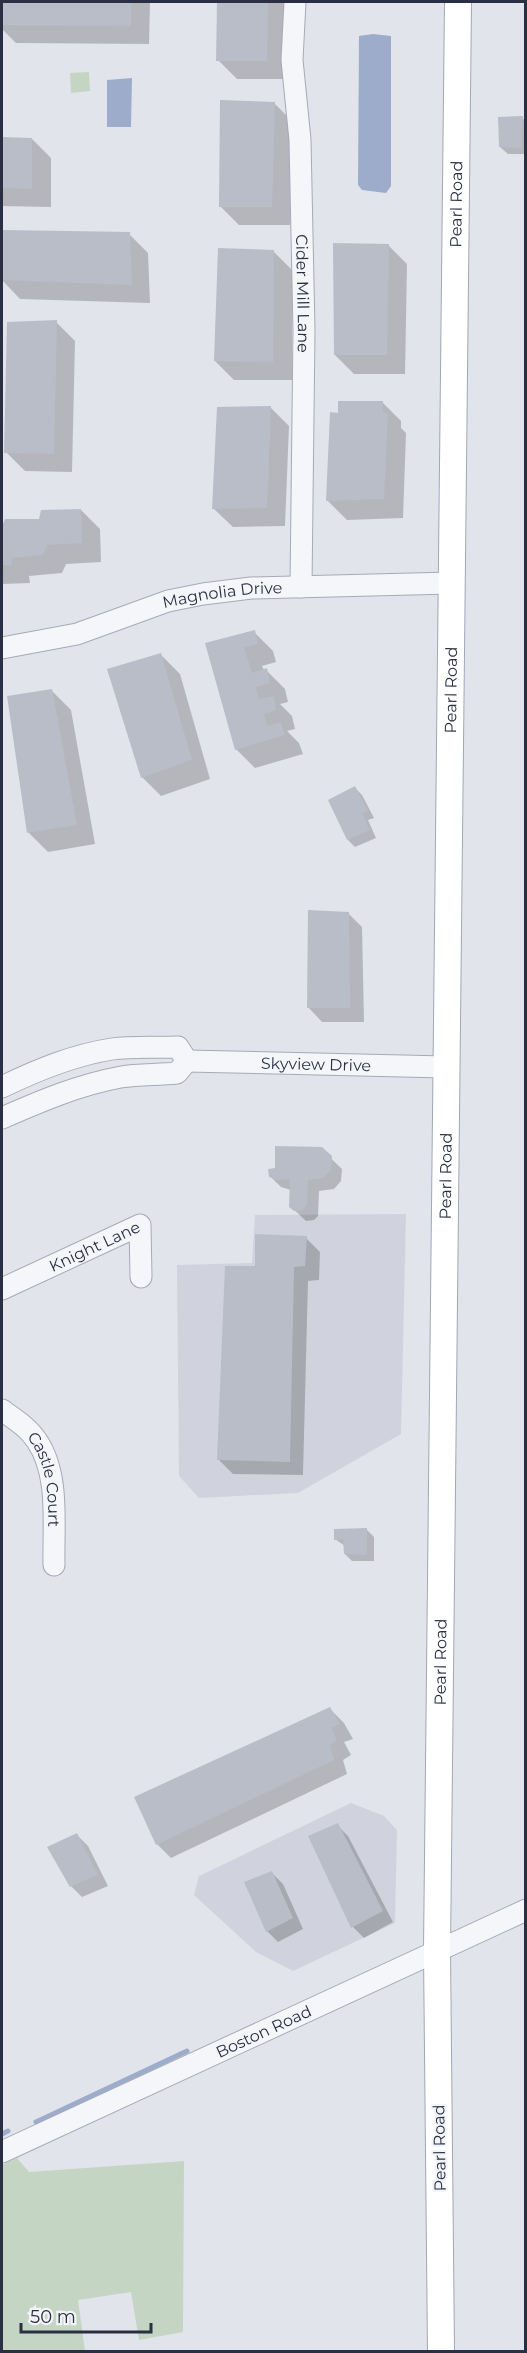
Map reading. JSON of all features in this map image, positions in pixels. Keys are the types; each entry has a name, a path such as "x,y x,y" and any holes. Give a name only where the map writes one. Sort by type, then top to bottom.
{"main road":[{"name":"Pearl Road","path":"441,2352 437,1951 458,2"}],"street":[{"name":"Cider Mill Lane","path":"295,2 292,60 300,140 304,330 301,587"},
{"name":"Magnolia Drive","path":"2,648 77,634 168,601 251,588 451,583"},
{"name":"Skyview Drive","path":"2,1087 51,1065 114,1049 178,1047 187,1061"},
{"name":"Skyview Drive","path":"187,1061 445,1067"},
{"name":"Skyview Drive","path":"2,1118 50,1096 81,1086 123,1077 177,1073 187,1061"},
{"name":"Knight Lane","path":"2,1289 140,1225 141,1277"},
{"name":"Castle Court","path":"2,1410 23,1425 36,1439 46,1456 52,1476 54,1565"},
{"name":"Boston Road","path":"2,2152 525,1910"}],"shaded area":[{"path":"406,1214 401,1434 298,1493 199,1498 179,1476 177,1265 252,1263 255,1215"},
{"path":"351,1803 384,1816 397,1830 395,1923 293,1971 256,1952 194,1895 199,1876"}],"green space":[{"path":"89,72 90,91 71,93 70,73"},
{"path":"17,2158 29,2172 184,2161 183,2332 139,2340 131,2292 78,2300 85,2351 2,2351 2,2165"}],"water":[{"path":"373,34 391,36 391,186 386,193 362,190 358,185 359,36"},
{"path":"132,78 131,127 107,127 107,80"}],"building":[{"path":"2,2 131,2 131,26 2,25"},
{"path":"217,2 268,2 267,61 216,61"},
{"path":"220,100 275,102 272,207 219,207"},
{"path":"523,116 521,148 499,147 498,117"},
{"path":"2,137 32,138 32,189 2,188"},
{"path":"2,230 130,232 132,285 2,280"},
{"path":"333,243 389,244 387,355 334,355"},
{"path":"218,248 274,250 273,362 214,361"},
{"path":"57,320 54,454 4,453 7,322"},
{"path":"338,401 383,401 383,412 388,413 384,499 326,501 330,412 338,413"},
{"path":"271,406 267,508 212,509 217,407"},
{"path":"81,509 82,543 47,545 43,555 11,558 12,565 2,565 2,526 5,519 39,519 41,510"},
{"path":"255,630 258,644 244,647 252,673 267,668 270,683 256,687 259,699 274,696 276,710 264,714 267,726 281,722 285,735 235,750 205,643"},
{"path":"161,653 192,760 141,778 107,669"},
{"path":"52,689 77,825 27,833 7,696"},
{"path":"355,786 368,811 362,813 370,830 347,840 328,800"},
{"path":"308,910 349,912 350,1008 307,1008"},
{"path":"275,1146 322,1147 332,1156 331,1170 323,1178 308,1180 307,1205 303,1210 294,1211 289,1207 290,1179 277,1180 269,1177 268,1169 275,1168"},
{"path":"255,1234 307,1236 305,1266 294,1267 290,1462 217,1460 225,1266 255,1266"},
{"path":"367,1528 367,1555 344,1554 343,1539 334,1540 334,1529"},
{"path":"330,1707 340,1724 331,1728 337,1741 330,1745 334,1760 156,1845 134,1797"},
{"path":"338,1823 383,1911 351,1928 308,1836"},
{"path":"77,1833 98,1875 70,1887 47,1847"},
{"path":"272,1871 293,1918 266,1932 244,1882"}],"waterway":[{"path":"36,2122 187,2051"},
{"path":"2,2134 8,2131"}]}
